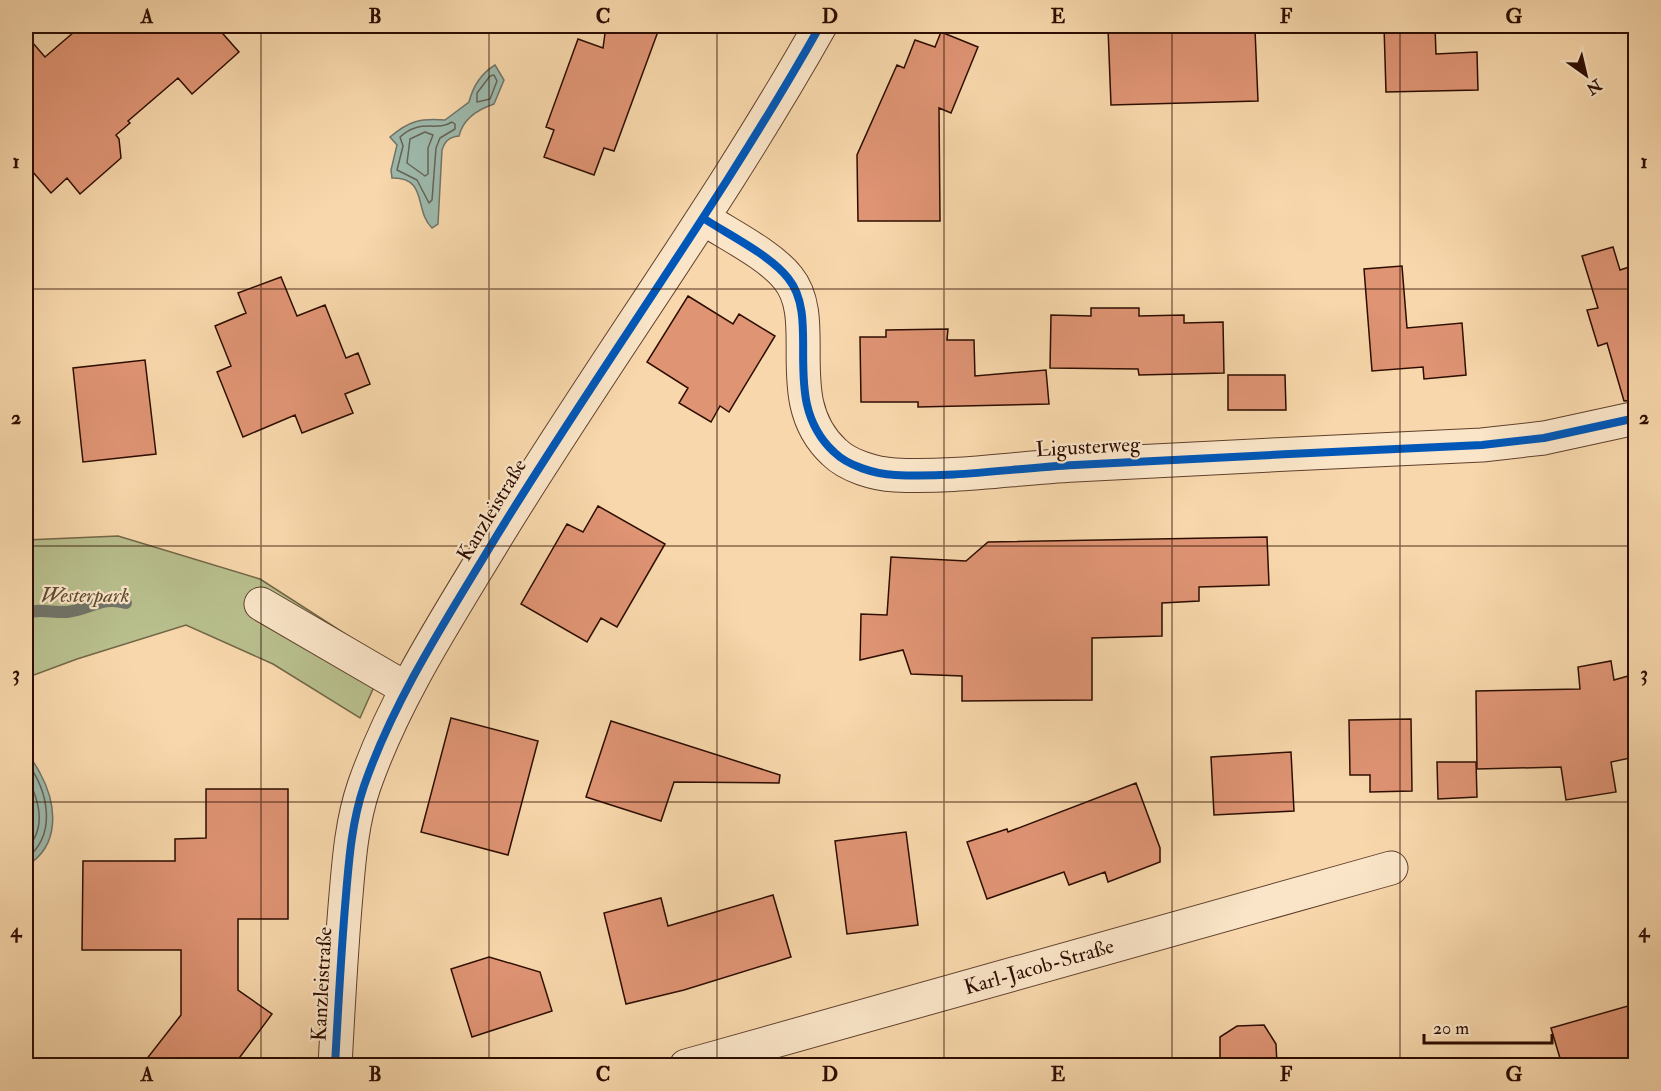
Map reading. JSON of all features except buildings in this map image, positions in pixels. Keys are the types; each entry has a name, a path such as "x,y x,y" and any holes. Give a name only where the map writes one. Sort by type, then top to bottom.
{"street":[{"name":"Kanzleistraße","path":"335,1065 340,956 353,827 363,787 380,746 437,634 558,436 703,218 790,79 819,26"},
{"name":"Ligusterweg","path":"703,218 778,267 789,279 801,310 802,367 805,400 811,421 835,453 849,463 883,473 946,474 1046,466 1482,445 1544,438 1635,418"},
{"path":"261,604 407,689"},
{"name":"Karl-Jacob-Straße","path":"686,1065 1391,868"}],"green space":[{"name":"Westerpark","path":"118,536 260,579 386,660 360,718 273,664 186,625 77,659 26,678 26,540"}],"water":[{"path":"495,65 504,80 494,104 472,115 459,136 450,138 443,147 438,224 432,228 423,213 416,189 403,179 392,178 391,170 397,145 390,137 403,127 415,122 445,120 469,102 479,80"},
{"path":"26,755 34,763 46,785 52,811 52,824 45,847 37,858 26,866"}],"waterway":[{"path":"26,613 67,612 110,601 126,603"}],"cycle path":[{"path":"335,1066 344,916 354,826 364,786 391,721 441,627 496,537 577,409 702,220 820,26"},
{"path":"703,218 760,253 788,278 798,296 802,316 804,385 808,409 817,431 840,457 854,465 879,473 918,476 962,474 1075,465 1482,445 1544,438 1636,418"}]}
